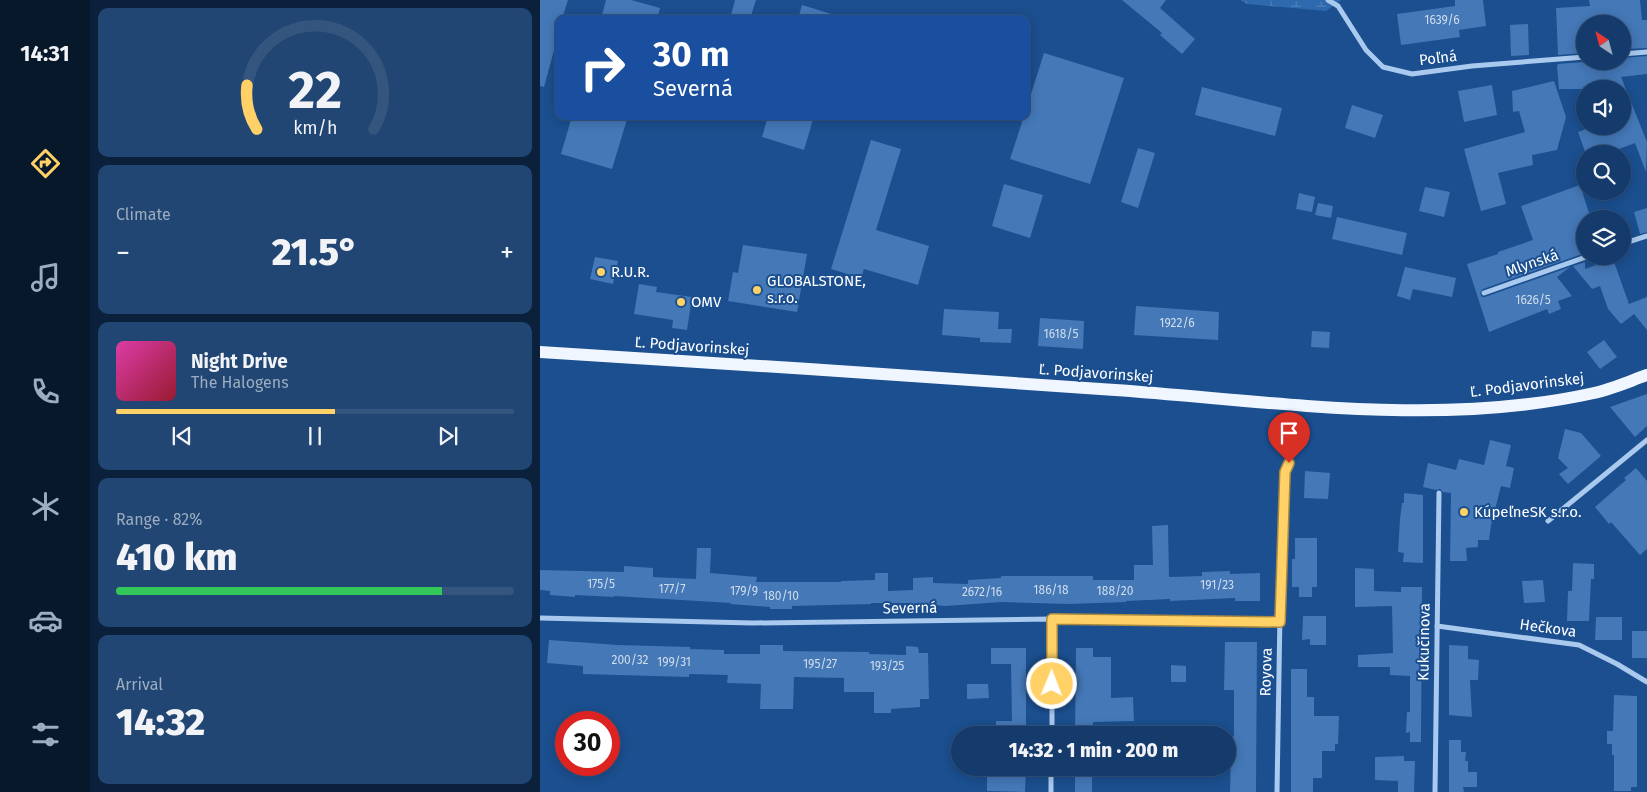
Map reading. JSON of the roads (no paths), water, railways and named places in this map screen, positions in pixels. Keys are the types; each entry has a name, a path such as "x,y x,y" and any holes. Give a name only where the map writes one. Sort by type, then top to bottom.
{"main road":[{"name":"Ľ. Podjavorinskej","path":"540,352 1118,390 1301,406 1435,410 1508,407 1576,396 1595,392 1647,375"}],"street":[{"name":"Poľná","path":"1328,0 1338,6 1366,50 1384,67 1412,74 1472,66 1576,58"},
{"path":"1631,53 1647,52"},
{"path":"1631,241 1647,236"},
{"name":"Mlynská","path":"1484,293 1576,261"},
{"path":"1548,521 1647,440"},
{"name":"Royova","path":"1277,792 1285,472 1289,463"},
{"name":"Kukučínova","path":"1435,792 1438,493"},
{"name":"Severná","path":"540,618 753,623 1052,619 1280,622"},
{"path":"1052,619 1052,726"},
{"name":"Hečkova","path":"1437,626 1579,645 1647,682"},
{"path":"1051,776 1051,792"}],"place":[{"name":"R.U.R.","path":"601,272"},
{"name":"GLOBALSTONE, s.r.o.","path":"757,290"},
{"name":"OMV","path":"681,302"},
{"name":"KúpeľneSK s.r.o.","path":"1464,512"}]}
